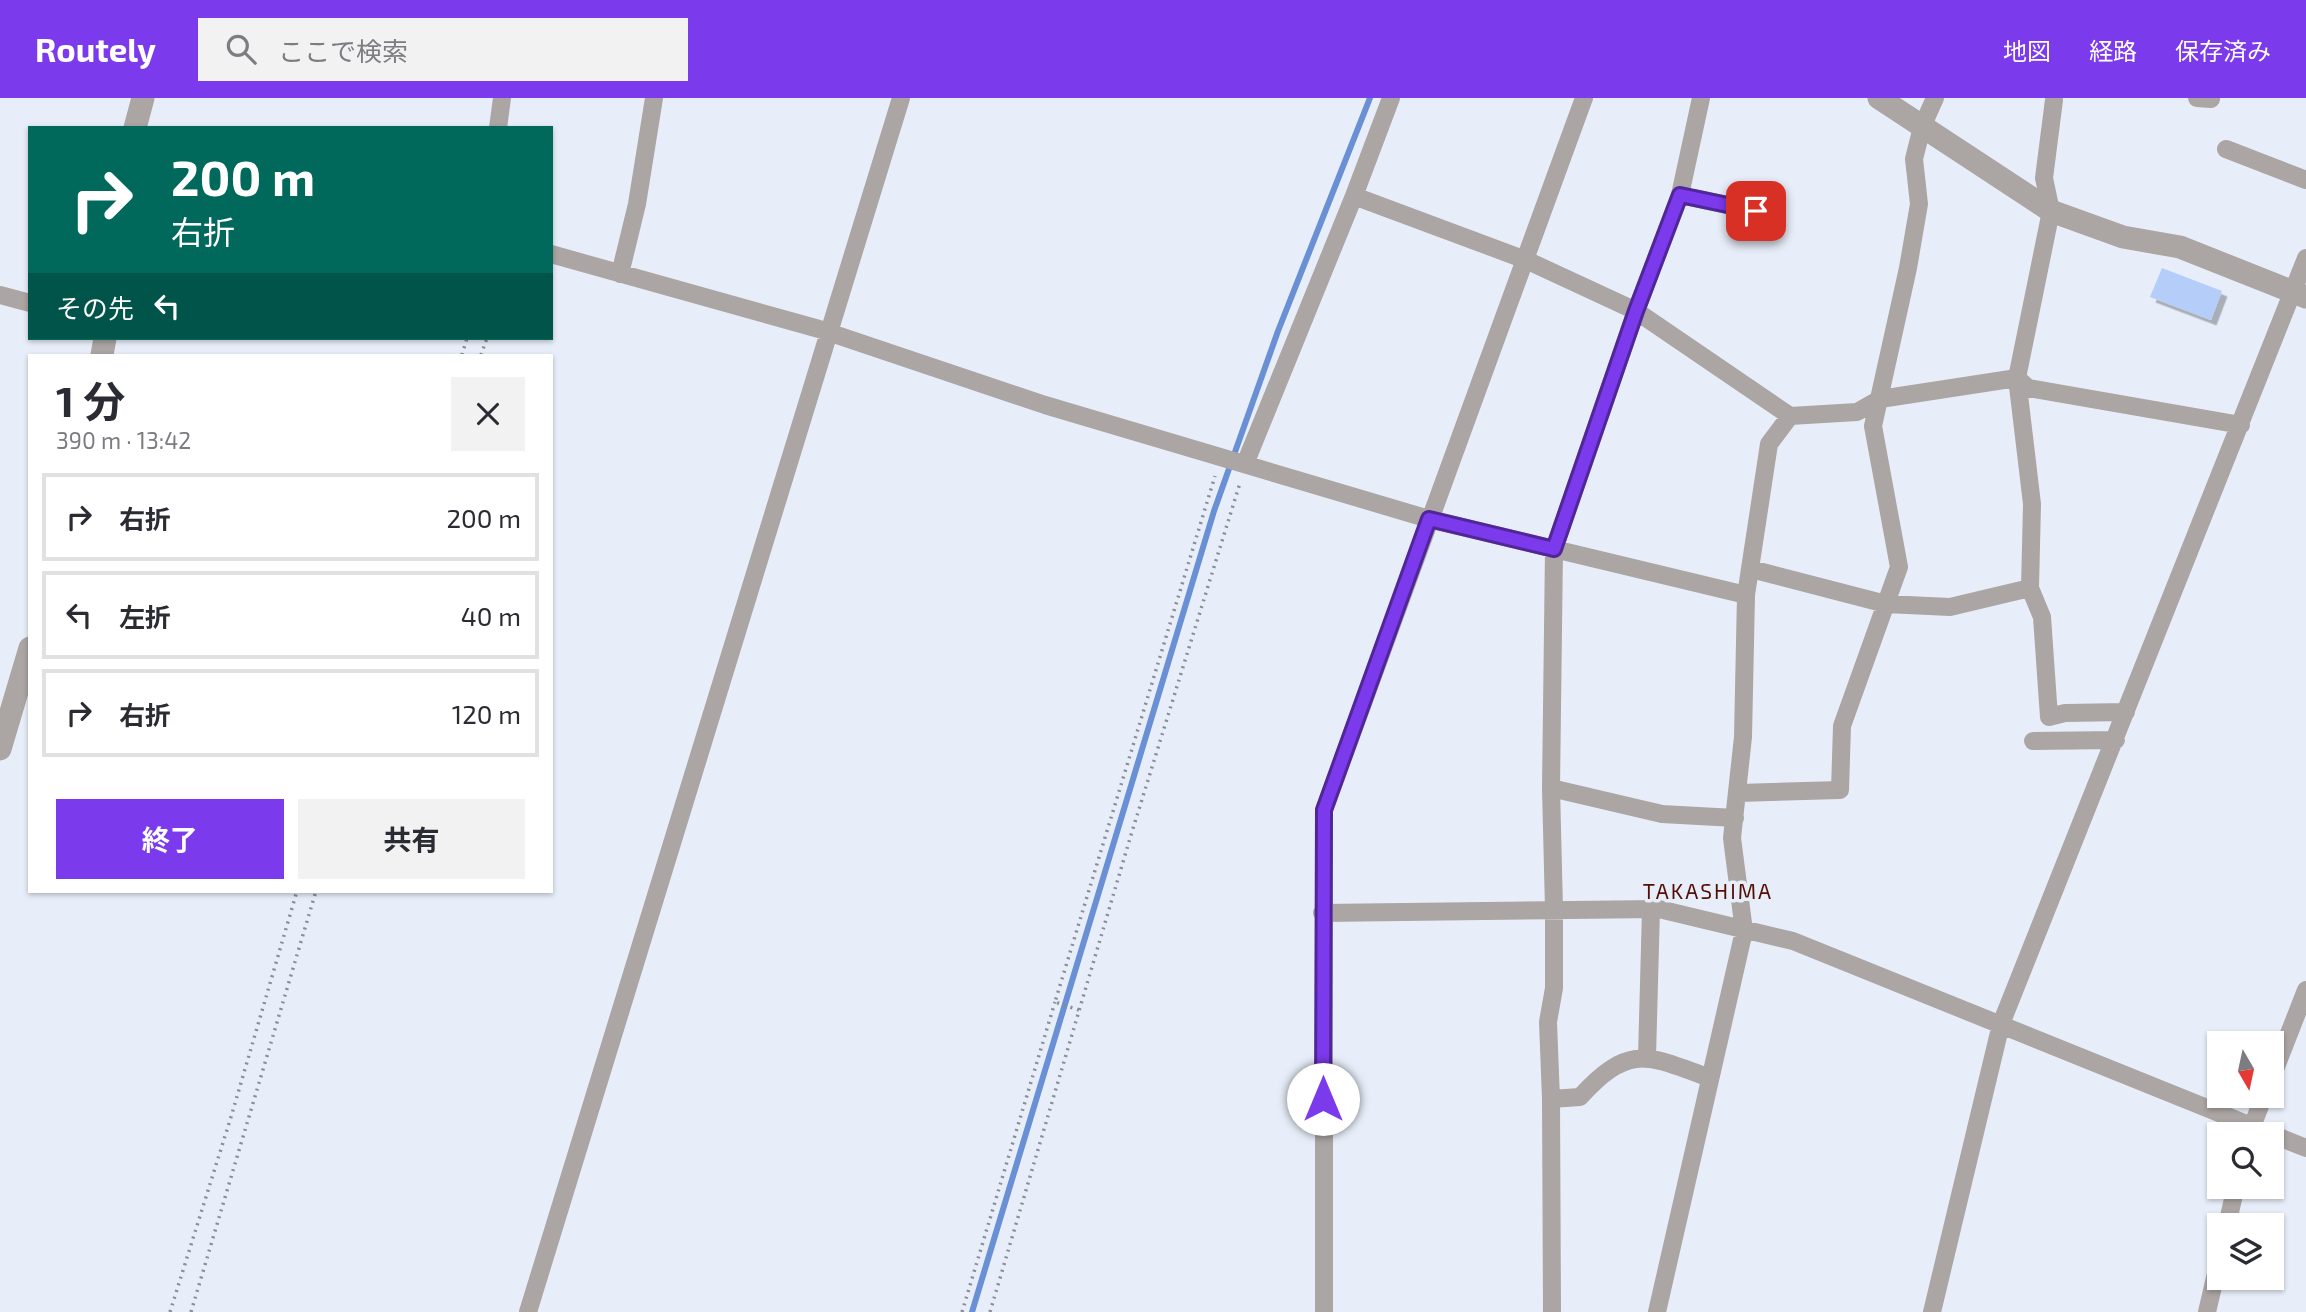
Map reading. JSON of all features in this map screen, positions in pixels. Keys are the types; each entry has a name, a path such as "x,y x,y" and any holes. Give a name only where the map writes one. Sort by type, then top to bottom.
{"street":[{"path":"138,126 143,98"},
{"path":"498,126 502,98"},
{"path":"621,274 637,204 654,98"},
{"path":"528,1312 901,98"},
{"path":"1245,464 1391,98"},
{"path":"1324,1312 1324,810 1584,98"},
{"path":"1552,1312 1548,1022 1554,988 1551,788 1554,549 1636,311 1680,195 1701,98"},
{"path":"1879,98 2051,211 2123,237 2180,247 2299,294"},
{"path":"1739,793 1840,790 1842,726 1899,567 1873,425 1919,204 1914,159 1922,127 1934,98"},
{"path":"2055,99 2044,178 2051,211 2017,378 2032,504 2030,588 2042,617 2049,718 2066,713 2126,712"},
{"path":"2225,149 2306,180"},
{"path":"1354,195 1526,260 1636,311 1790,416 1857,412 1880,399 2017,378"},
{"path":"1680,195 1756,211"},
{"path":"553,255 829,332 1045,405 1429,519 1746,595"},
{"path":"1932,1312 2001,1024 2241,425 2299,294 2306,258"},
{"path":"0,295 28,302"},
{"path":"2017,378 2028,388 2241,425"},
{"path":"1657,1312 1744,931 1732,838 1743,737 1746,595 1769,444 1790,416"},
{"path":"1751,569 1886,604 1950,607 2030,588"},
{"path":"0,748 28,655"},
{"path":"2033,741 2116,740"},
{"path":"1551,788 1662,814 1735,818"},
{"path":"1322,913 1651,909 1793,941 2001,1024 2232,1122"},
{"path":"1647,1057 1651,909"},
{"path":"2284,1046 2306,990"},
{"path":"1550,1099 1580,1097 1593,1083 1638,1057 1647,1057 1710,1078"},
{"path":"2284,1141 2306,1148"},
{"path":"2207,1312 2212,1290"}],"path":[{"path":"961,1312 1220,457"},
{"path":"990,1312 1245,464"},
{"path":"170,1312 296,893"},
{"path":"191,1312 315,893"},
{"path":"1055,1002 1079,1010"}],"building":[{"path":"2162,268 2222,291 2211,320 2150,297"}],"waterway":[{"path":"972,1312 1214,511 1278,331 1370,98"}],"district":[{"name":"TAKASHIMA","path":"1708,892"}],"route":[{"path":"1323,1099 1324,810 1429,519 1554,549 1636,311 1680,195 1756,211"}]}
